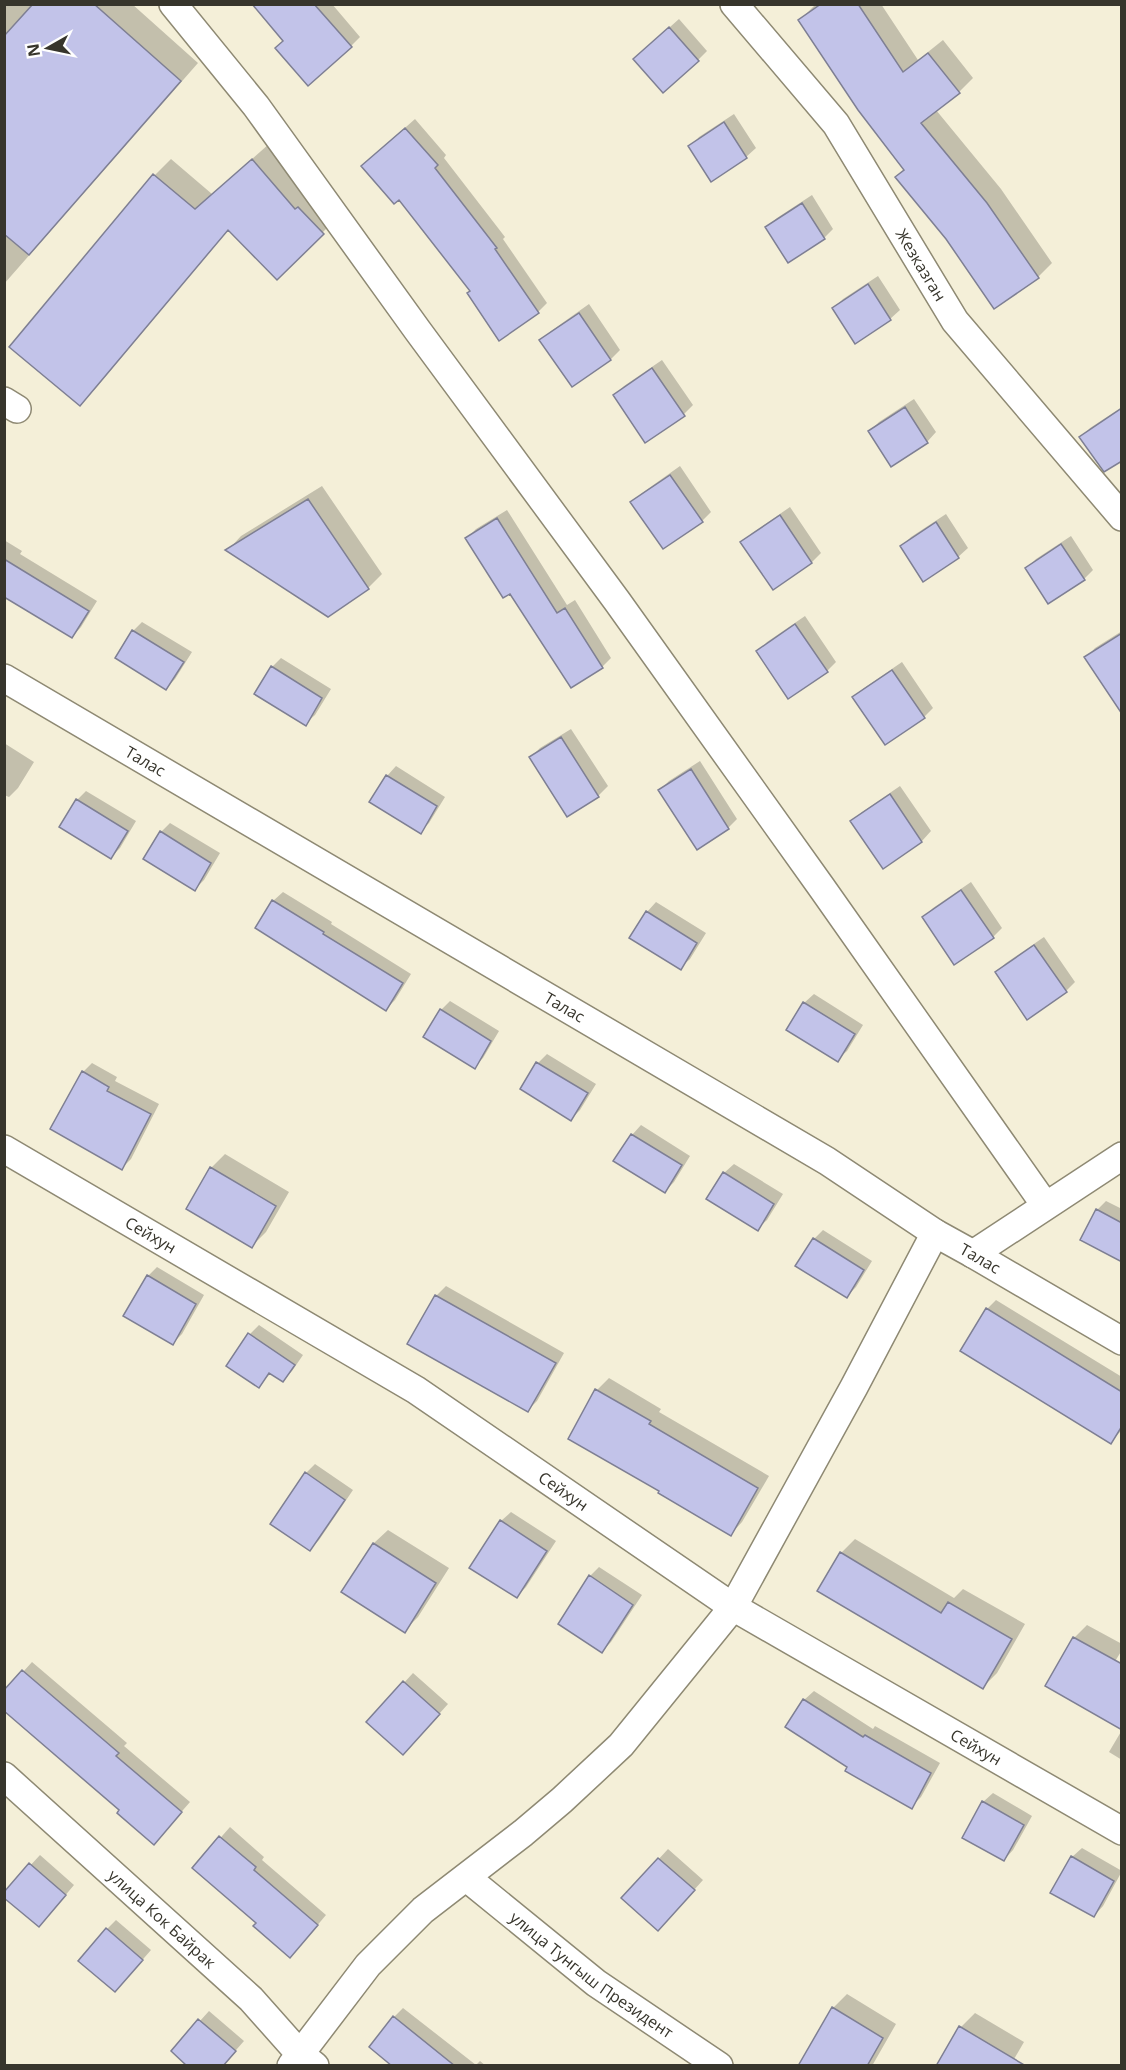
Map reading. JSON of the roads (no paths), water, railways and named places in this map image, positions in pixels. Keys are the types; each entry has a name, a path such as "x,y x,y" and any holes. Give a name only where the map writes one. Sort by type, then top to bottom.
{"street":[{"path":"173,4 256,106 617,601 1045,1205"},
{"name":"Жезказган","path":"734,4 836,124 954,321 1122,517"},
{"name":"Талас","path":"4,678 827,1161 935,1233 1122,1341"},
{"name":"Сейхун","path":"4,1149 416,1390 733,1607 1122,1831"},
{"path":"973,1254 1122,1156"},
{"path":"302,2061 368,1965 423,1910 467,1878 562,1800 621,1745 733,1607 854,1387 935,1233"},
{"name":"улица Кок Байрак","path":"4,1776 251,1999 302,2061"},
{"name":"улица Тунгыш Президент","path":"467,1878 596,1983 719,2066"}]}
